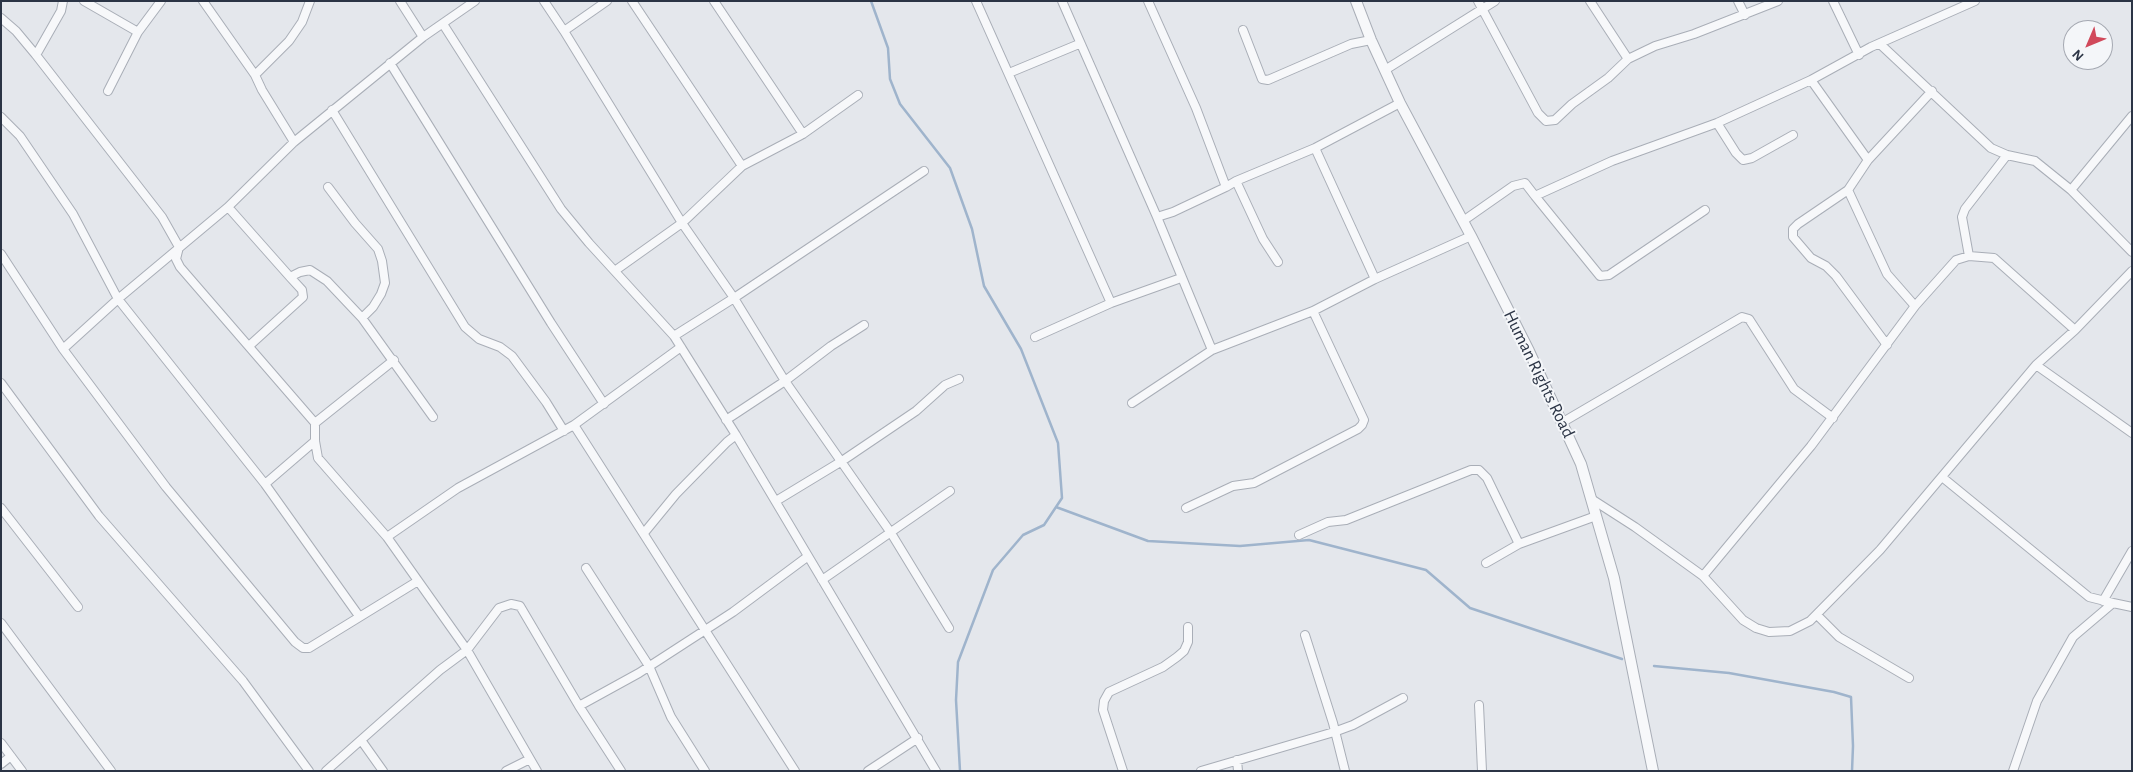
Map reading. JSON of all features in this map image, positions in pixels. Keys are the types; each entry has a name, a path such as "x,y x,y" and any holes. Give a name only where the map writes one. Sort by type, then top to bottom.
{"street":[{"path":"36,55 62,11 63,1"},
{"path":"84,1 138,32"},
{"path":"108,91 138,32 161,1"},
{"path":"202,1 256,75 262,90 294,142"},
{"path":"256,75 289,41 302,22 310,1"},
{"path":"400,1 423,37"},
{"path":"63,349 118,299 228,207 294,142 423,37 475,1"},
{"path":"544,1 682,223 734,298 785,380 891,533 949,628"},
{"path":"564,31 607,1"},
{"path":"632,1 742,166"},
{"path":"714,1 804,134"},
{"path":"976,1 1111,304"},
{"path":"1062,1 1212,350"},
{"path":"1148,1 1196,108 1226,188"},
{"name":"Human Rights Road","path":"1356,1 1371,40 1400,103 1471,236 1563,422 1581,464 1593,500 1614,578 1653,771"},
{"path":"1385,70 1480,5 1495,1"},
{"path":"1590,1 1628,59"},
{"path":"1738,1 1744,15"},
{"path":"1480,5 1538,113 1546,121 1555,120 1572,104 1608,78 1628,59 1655,46 1694,34 1778,1"},
{"path":"1833,1 1859,55"},
{"path":"1535,196 1612,161 1717,123 1810,80 1859,55 1870,47 1975,1"},
{"path":"1,18 16,31 36,55 162,217 179,247 176,259 180,266 316,423 315,441 318,458 387,537 467,650 537,771"},
{"path":"443,24 561,209 589,243 616,270 674,336 776,501 807,557 918,738 936,771"},
{"path":"1243,30 1262,79 1268,80 1351,44 1371,40"},
{"path":"1009,73 1079,44"},
{"path":"1880,44 1991,148 2008,155 2035,161 2071,190 2132,252"},
{"path":"390,63 511,259 604,404"},
{"path":"1810,80 1868,160"},
{"path":"1887,345 1836,276 1826,266 1812,258 1793,237 1793,229 1848,190 1868,160 1932,91"},
{"path":"616,270 682,223 742,166 804,134 858,95"},
{"path":"1156,217 1173,212 1226,188 1236,180 1315,148 1400,103"},
{"path":"332,110 465,326 479,339 500,347 512,356 546,402 564,431"},
{"path":"2071,190 2132,116"},
{"path":"1,117 20,136 73,214 118,299 265,484 359,616"},
{"path":"1717,123 1736,153 1743,160 1752,158 1793,135"},
{"path":"1315,148 1375,279"},
{"path":"1969,256 1962,217 1965,209 2008,155"},
{"path":"674,336 924,171"},
{"path":"1236,180 1263,239 1278,262"},
{"path":"1463,221 1513,186 1524,183 1600,276 1609,275 1705,210"},
{"path":"328,187 355,223 378,249 382,261 385,283 373,307 362,318"},
{"path":"1848,190 1887,274 1915,306"},
{"path":"228,207 302,290 303,297 249,346"},
{"path":"1132,403 1212,350 1313,311 1375,279 1471,236"},
{"path":"1,254 63,349 166,487 303,648 309,648 418,581"},
{"path":"1703,576 1811,446 1915,306 1956,260 1969,256 1994,258 2075,330"},
{"path":"290,277 310,270 327,281 362,318 434,417"},
{"path":"1593,500 1635,527 1703,576 1742,620 1756,628 1769,632 1790,631 1810,622 1880,550 2036,365 2075,330 2132,271"},
{"path":"1035,337 1111,304 1181,278"},
{"path":"1186,508 1232,486 1254,483 1358,429 1362,425 1364,420 1313,311"},
{"path":"1563,422 1742,317 1749,319 1794,389 1832,418"},
{"path":"726,420 864,325"},
{"path":"387,537 458,488 574,425 681,347"},
{"path":"316,423 394,360"},
{"path":"2036,365 2132,433"},
{"path":"776,501 842,461 916,411 945,385 959,379"},
{"path":"1,383 99,516 244,681 309,771"},
{"path":"574,425 795,771"},
{"path":"644,533 676,494 726,442 736,435"},
{"path":"265,484 315,441"},
{"path":"1299,535 1328,522 1346,520 1471,470 1480,470 1486,478 1519,544"},
{"path":"1942,477 2089,597 2132,607"},
{"path":"822,580 950,491"},
{"path":"1,508 78,607"},
{"path":"1486,563 1519,544 1596,516"},
{"path":"2103,600 2132,551"},
{"path":"579,706 649,666 733,612 807,557"},
{"path":"586,568 649,666 672,717 706,771"},
{"path":"2013,771 2037,701 2073,637 2113,603"},
{"path":"326,771 440,670 467,650 500,608 511,604 520,606 579,706 621,771"},
{"path":"1816,615 1839,637 1909,678"},
{"path":"1,623 111,771"},
{"path":"1123,771 1103,710 1104,701 1109,692 1163,668 1184,651 1188,642 1188,627"},
{"path":"1306,635 1345,771"},
{"path":"1201,771 1334,732 1353,725 1403,698"},
{"path":"1479,705 1482,771"},
{"path":"868,771 918,738"},
{"path":"361,740 383,771"},
{"path":"1,743 22,771"},
{"path":"1,764 11,756"},
{"path":"506,771 530,759"},
{"path":"1237,760 1238,771"}],"waterway":[{"path":"871,1 888,48 890,79 900,104 950,168 972,229 984,286 1021,349 1058,443 1062,498 1044,525 1023,535 993,570 958,662 956,700 960,771"},
{"path":"1056,507 1148,541 1240,546 1309,540 1426,570 1470,608 1622,659"},
{"path":"1654,666 1729,673 1834,692 1851,697 1852,771"}]}
